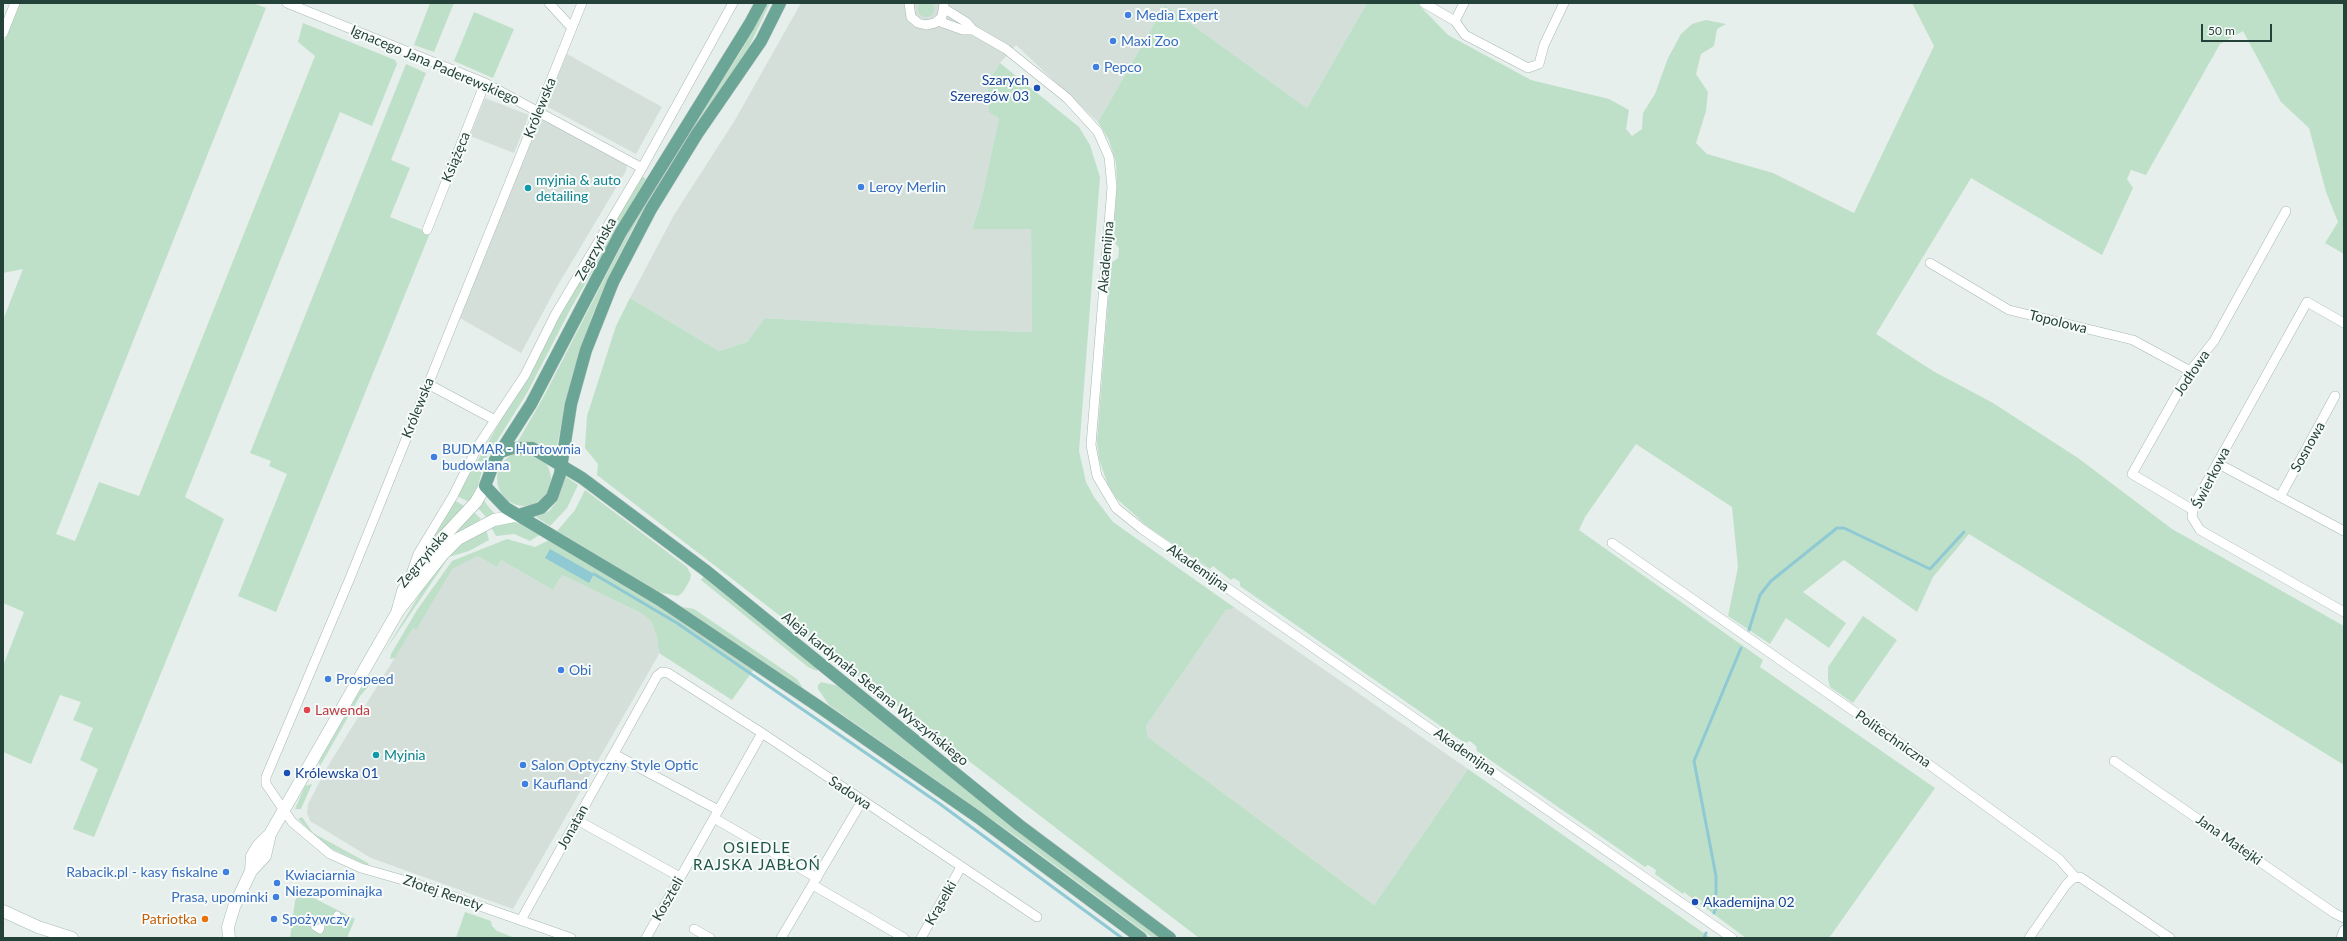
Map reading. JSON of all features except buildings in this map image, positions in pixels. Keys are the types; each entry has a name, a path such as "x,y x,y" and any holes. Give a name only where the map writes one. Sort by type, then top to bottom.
{"main road":[{"name":"Zegrzyńska","path":"500,452 531,404 621,232 749,26 761,3"},
{"name":"Zegrzyńska","path":"561,464 571,404 586,350 613,282 651,209 697,134 761,41 780,3"},
{"path":"519,515 537,510 548,503 557,484 561,464 532,448 513,448 500,452 493,464 485,486 498,502 519,515 614,572 731,646 979,818 1141,938"},
{"name":"Aleja kardynała Stefana Wyszyńskiego","path":"561,464 705,570 1008,816 1170,938"},
{"name":"Zegrzyńska","path":"398,611 402,593 410,579 434,547 472,507 485,486"},
{"name":"Zegrzyńska","path":"219,938 228,933 234,907 251,871 252,856 258,846 270,834 398,611 413,594 435,563 458,539 486,523 519,515"},
{"path":"3,911 38,927 72,938"},
{"path":"38,927 55,938"}],"street":[{"path":"3,33 15,3"},
{"name":"Ignacego Jana Paderewskiego","path":"287,3 485,83 642,168"},
{"path":"549,3 572,28"},
{"name":"Królewska","path":"284,810 266,784 268,771 350,578 582,3"},
{"path":"410,579 418,554 453,496 478,446 525,375 554,314 642,168 733,3"},
{"path":"908,3 909,13 918,23 931,25 938,21 944,6"},
{"path":"1424,3 1455,21 1465,35 1528,68 1539,64 1544,45 1564,3"},
{"path":"1455,21 1464,3"},
{"name":"Akademijna","path":"944,6 966,22 973,30 1006,49 1067,98 1098,132 1109,157 1112,187 1091,445 1093,464 1099,482 1116,508 1142,529 1732,938"},
{"name":"Akademijna","path":"938,21 964,30 973,30"},
{"name":"Książęca","path":"427,230 485,83"},
{"name":"Jodłowa","path":"2192,510 2132,474 2190,371 2214,341 2286,211"},
{"name":"Topolowa","path":"1930,264 2009,310 2133,340 2190,371"},
{"name":"Świerkowa","path":"2344,323 2307,302 2192,510 2194,521 2200,530 2344,612"},
{"path":"428,384 495,420"},
{"name":"Sosnowa","path":"2280,497 2336,396"},
{"path":"2217,463 2344,531"},
{"name":"Politechniczna","path":"1612,544 1904,746 2055,856 2076,878 2084,878 2170,938"},
{"name":"Sadowa","path":"662,672 668,673 762,733 1037,917"},
{"name":"Jonatan","path":"521,920 657,676 662,672"},
{"name":"Koszteli","path":"646,938 762,733"},
{"path":"614,754 716,814 815,882 904,938"},
{"name":"Jana Matejki","path":"2114,761 2334,913 2344,918"},
{"path":"781,938 862,801"},
{"name":"Złotej Renety","path":"284,810 292,822 330,854 361,868 417,884 571,938"},
{"path":"577,820 680,877"},
{"name":"Krąselki","path":"921,938 961,867"},
{"path":"2028,938 2066,884 2076,878"},
{"path":"694,929 710,938"},
{"path":"2341,938 2344,930"}],"shaded area":[{"path":"801,3 1367,3 1307,108 1165,5 1098,122 1016,45 1000,63 988,82 999,118 982,197 972,228 1031,229 1032,332 966,330 765,318 747,342 719,351 630,298 674,215 735,120"},
{"path":"567,54 662,107 636,154 548,107 547,103"},
{"path":"485,98 529,115 514,153 470,136"},
{"path":"540,120 545,120 627,164 626,171 555,290 521,353 460,318"},
{"path":"477,556 497,567 501,560 553,590 562,575 641,613 651,621 657,636 659,654 513,909 371,858 310,821 307,813 308,804 328,766 450,568"},
{"path":"1235,608 1468,769 1374,905 1148,737 1146,726 1226,610"}],"green space":[{"path":"926,1 932,3 934,9 932,15 926,17 920,15 918,9 920,3"},
{"path":"19,3 253,3 266,8 56,534 75,541 99,482 139,496 315,56 298,42 303,23 395,60 397,64 372,126 340,112 185,497 224,519 94,837 73,829 98,769 80,760 93,728 73,720 81,702 60,695 31,764 3,752 3,666 24,612 3,603 3,320 23,269 3,273 3,44"},
{"path":"430,3 454,3 434,52 414,45"},
{"path":"768,3 770,3 749,47 664,174 632,230 607,280 591,319 571,379 555,455 534,444 517,443 544,396 630,229 662,174 740,53"},
{"path":"1367,3 1417,3 1448,35 1531,80 1609,99 1629,110 1626,129 1632,136 1642,129 1643,113 1655,94 1668,58 1681,34 1692,24 1706,20 1726,24 1717,29 1714,46 1701,54 1696,74 1708,92 1706,111 1696,143 1707,154 1773,173 1854,213 1934,46 1912,3 2344,3 2344,254 2325,243 2338,222 2326,192 2309,128 2281,102 2243,31 2220,44 2146,175 2131,170 2127,179 2133,188 2102,255 1971,178 1876,334 1933,371 1993,403 2078,458 2172,529 2344,626 2344,765 1969,534 1933,577 1917,612 1844,560 1803,592 1846,623 1829,648 1786,618 1770,644 1728,616 1738,567 1732,507 1636,444 1585,517 1579,530 1763,660 1760,667 1935,788 1829,938 1746,938 1700,904 1702,901 1695,896 1693,899 1684,892 1683,894 1655,874 1656,870 1648,865 1645,867 1477,751 1476,746 1470,741 1465,743 1240,586 1240,582 1234,578 1231,580 1213,566 1210,569 1148,527 1116,498 1108,485 1099,459 1097,442 1111,263 1118,258 1119,248 1113,240 1117,184 1116,163 1109,140 1098,122 1165,5 1307,108"},
{"path":"474,12 514,29 493,78 454,61"},
{"path":"1000,63 1079,127 1090,145 1100,177 1079,451 1086,482 1094,497 1113,522 1235,608 1226,610 1146,726 1148,737 1374,905 1468,769 1711,938 1199,938 597,475 598,464 585,448 587,416 616,326 630,298 719,351 747,342 765,318 966,330 1032,332 1031,229 972,229 982,197 999,118 989,112 988,82"},
{"path":"406,64 426,73 391,160 410,168 390,217 430,233 276,612 238,596 287,474 269,466 271,461 250,453"},
{"path":"640,175 646,179 571,308 527,393 485,460 477,489 469,502 457,496 516,394 568,295"},
{"path":"524,452 534,454 543,460 549,469 551,479 549,489 543,498 534,504 524,506 514,504 505,498 499,489 497,479 499,469 505,460 514,454"},
{"path":"565,476 578,485 567,508 550,526 536,517 549,511 558,500"},
{"path":"585,490 687,567 691,575 690,580 683,592 678,596 658,592 557,531 575,510"},
{"path":"454,500 466,507 421,555"},
{"path":"484,500 495,514 486,517 478,508"},
{"path":"475,513 481,519 449,539 460,524"},
{"path":"513,522 521,524 541,534 530,541 514,534 496,536 491,527"},
{"path":"486,529 489,540 469,551 449,557 383,654 426,584 447,557 463,542"},
{"path":"507,539 535,547 549,540 620,581 754,669 732,700 659,653 657,637 651,621 641,613 562,575 553,590 501,560 497,567 477,556 452,569 416,630 413,628 395,658 390,659 391,654 417,610 452,561"},
{"path":"704,576 818,668 817,671 808,667 701,580"},
{"path":"682,607 694,609 797,679 803,688"},
{"path":"1863,616 1897,640 1853,703 1830,687 1828,667"},
{"path":"373,681 360,696 320,766 319,762 361,689"},
{"path":"821,682 839,686 1165,938 1153,938 1017,837 829,705 818,689 818,685"},
{"path":"312,784 301,809 295,809 305,786"},
{"path":"302,817 313,833 368,863 369,866 330,848 316,837 298,819"},
{"path":"300,891 355,919 347,938 290,938 295,901"},
{"path":"465,912 491,921 492,926 497,931 515,938 456,938"}],"water":[{"path":"550,549 594,574 589,583 545,558"}],"waterway":[{"path":"1749,630 1760,595 1771,581 1837,528 1844,528 1930,569 1964,532"},
{"path":"594,574 677,623 940,804 1122,938"},
{"path":"1716,894 1716,876 1694,761 1741,648"},
{"path":"1714,913 1716,907"},
{"path":"1704,938 1706,933"}],"place":[{"name":"Media Expert","path":"1128,15"},
{"name":"Maxi Zoo","path":"1113,41"},
{"name":"Pepco","path":"1096,67"},
{"name":"Szarych Szeregów 03","path":"1037,88"},
{"name":"Leroy Merlin","path":"861,187"},
{"name":"myjnia & auto detailing","path":"528,188"},
{"name":"BUDMAR - Hurtownia budowlana","path":"434,457"},
{"name":"Obi","path":"561,670"},
{"name":"Prospeed","path":"328,679"},
{"name":"Lawenda","path":"307,710"},
{"name":"Myjnia","path":"376,755"},
{"name":"Salon Optyczny Style Optic","path":"523,765"},
{"name":"Królewska 01","path":"287,773"},
{"name":"Kaufland","path":"525,784"},
{"name":"Rabacik.pl - kasy fiskalne","path":"226,872"},
{"name":"Kwiaciarnia Niezapominajka","path":"277,883"},
{"name":"Prasa, upominki","path":"276,897"},
{"name":"Akademijna 02","path":"1695,902"},
{"name":"Patriotka","path":"205,919"},
{"name":"Spożywczy","path":"274,919"}],"district":[{"name":"OSIEDLE RAJSKA JABŁOŃ","path":"757,856"}]}
